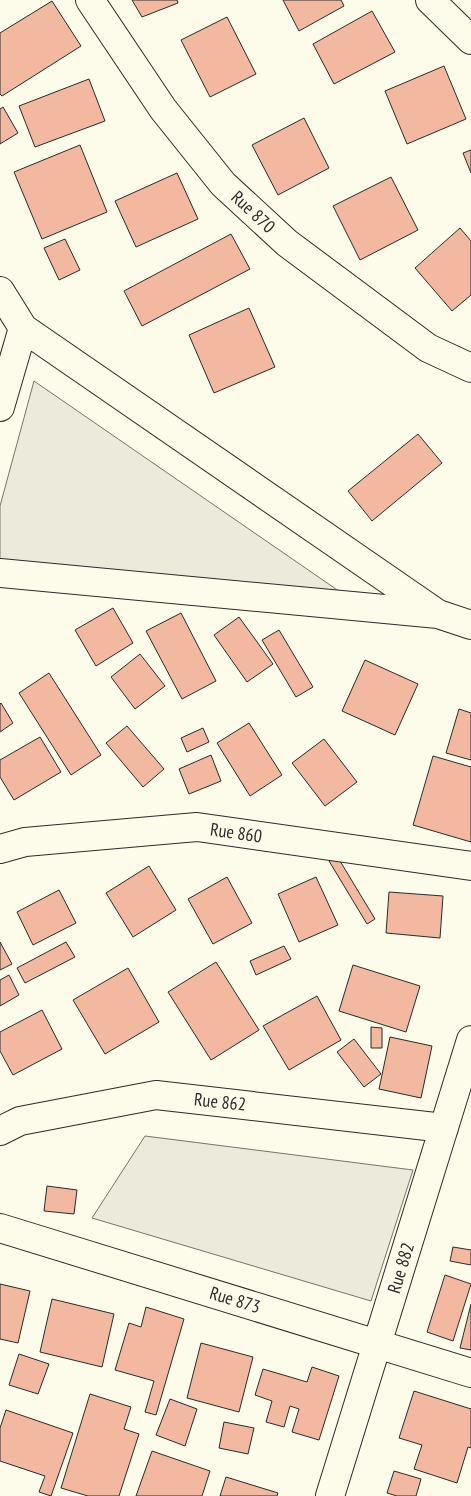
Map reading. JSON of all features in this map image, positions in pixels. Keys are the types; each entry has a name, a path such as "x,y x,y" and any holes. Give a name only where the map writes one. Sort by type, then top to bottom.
{"street":[{"name":"Rue 870","path":"90,0 163,109 223,184 287,243 428,348 471,368"},
{"path":"430,0 471,40"},
{"path":"0,291 23,328 438,614"},
{"path":"0,407 23,328"},
{"path":"0,573 438,614 471,625"},
{"name":"Rue 860","path":"0,849 26,842 197,828 471,866"},
{"name":"Rue 882","path":"330,1496 471,1040"},
{"name":"Rue 862","path":"0,1130 20,1121 156,1095 444,1128"},
{"name":"Rue 873","path":"0,1228 471,1373"}],"shaded area":[{"path":"34,381 362,607 0,573 0,506"},
{"path":"145,1136 413,1170 371,1301 92,1218"}],"building":[{"path":"132,0 177,0 178,3 142,17"},
{"path":"283,0 341,0 344,6 299,31"},
{"path":"52,1 81,46 2,96 0,94 0,33"},
{"path":"372,11 395,52 334,84 313,44"},
{"path":"227,17 256,74 210,97 181,40"},
{"path":"444,66 466,119 407,144 385,91"},
{"path":"89,79 105,121 35,147 19,106"},
{"path":"3,107 18,133 0,144 0,109"},
{"path":"304,118 329,168 278,195 252,145"},
{"path":"80,145 107,212 42,239 14,172"},
{"path":"471,150 471,173 463,153"},
{"path":"177,173 198,219 136,247 115,201"},
{"path":"391,177 418,230 360,260 333,206"},
{"path":"460,228 471,241 471,295 452,311 415,268"},
{"path":"231,234 250,269 142,326 124,291"},
{"path":"65,239 80,270 59,280 44,248"},
{"path":"249,308 275,367 214,393 189,335"},
{"path":"418,434 442,463 372,521 348,491"},
{"path":"113,608 133,643 96,666 75,630"},
{"path":"181,613 216,681 182,699 146,631"},
{"path":"239,617 273,664 247,682 214,635"},
{"path":"279,630 313,687 296,697 262,640"},
{"path":"140,654 165,686 135,709 111,677"},
{"path":"365,660 418,684 395,735 342,711"},
{"path":"49,673 101,755 71,775 19,693"},
{"path":"0,704 13,723 0,732"},
{"path":"459,709 471,713 471,760 446,753"},
{"path":"249,723 282,775 250,796 217,743"},
{"path":"127,726 164,769 143,787 106,743"},
{"path":"203,728 209,742 187,752 181,738"},
{"path":"40,737 61,772 14,800 0,777 0,760"},
{"path":"324,739 357,782 325,806 292,763"},
{"path":"211,755 221,781 189,794 179,769"},
{"path":"433,756 471,767 471,842 413,825"},
{"path":"337,856 375,919 367,924 329,861"},
{"path":"149,866 176,910 133,937 106,893"},
{"path":"227,877 252,923 213,944 188,899"},
{"path":"316,877 338,925 299,942 278,894"},
{"path":"59,890 76,923 33,945 17,912"},
{"path":"389,892 443,896 440,938 386,933"},
{"path":"0,942 12,964 0,970"},
{"path":"66,942 75,957 25,983 17,968"},
{"path":"284,946 291,959 256,975 250,961"},
{"path":"216,962 259,1030 211,1060 168,992"},
{"path":"353,965 420,986 406,1032 339,1011"},
{"path":"128,968 159,1022 105,1054 73,1000"},
{"path":"9,975 19,995 0,1006 0,980"},
{"path":"317,996 341,1040 289,1070 263,1026"},
{"path":"42,1010 62,1049 13,1075 0,1051 0,1032"},
{"path":"371,1027 382,1028 382,1048 371,1048"},
{"path":"390,1037 432,1046 421,1098 379,1089"},
{"path":"354,1039 381,1074 364,1087 337,1052"},
{"path":"47,1186 77,1190 74,1214 44,1211"},
{"path":"453,1247 471,1250 471,1265 450,1261"},
{"path":"445,1275 471,1284 453,1341 427,1332"},
{"path":"0,1284 30,1291 18,1343 0,1339"},
{"path":"52,1299 114,1314 102,1367 40,1352"},
{"path":"471,1304 471,1350 460,1348"},
{"path":"146,1307 184,1319 156,1415 145,1412 154,1381 115,1370 129,1323 141,1327"},
{"path":"201,1343 253,1357 239,1412 187,1398"},
{"path":"19,1354 49,1364 38,1394 9,1385"},
{"path":"312,1367 339,1376 319,1440 292,1432 299,1409 290,1406 284,1427 266,1422 272,1401 255,1395 263,1369 307,1382"},
{"path":"414,1391 471,1409 471,1448 468,1447 457,1483 414,1469 422,1445 399,1438"},
{"path":"90,1394 131,1407 124,1429 139,1434 119,1496 88,1496 61,1488"},
{"path":"170,1399 197,1409 185,1446 156,1435"},
{"path":"6,1410 73,1433 51,1496 39,1492 45,1476 0,1461 0,1428"},
{"path":"224,1422 254,1428 248,1454 219,1448"},
{"path":"152,1451 210,1471 202,1496 136,1496"},
{"path":"394,1471 421,1479 416,1496 397,1496 387,1493"},
{"path":"226,1477 278,1493 277,1496 220,1496"}]}
